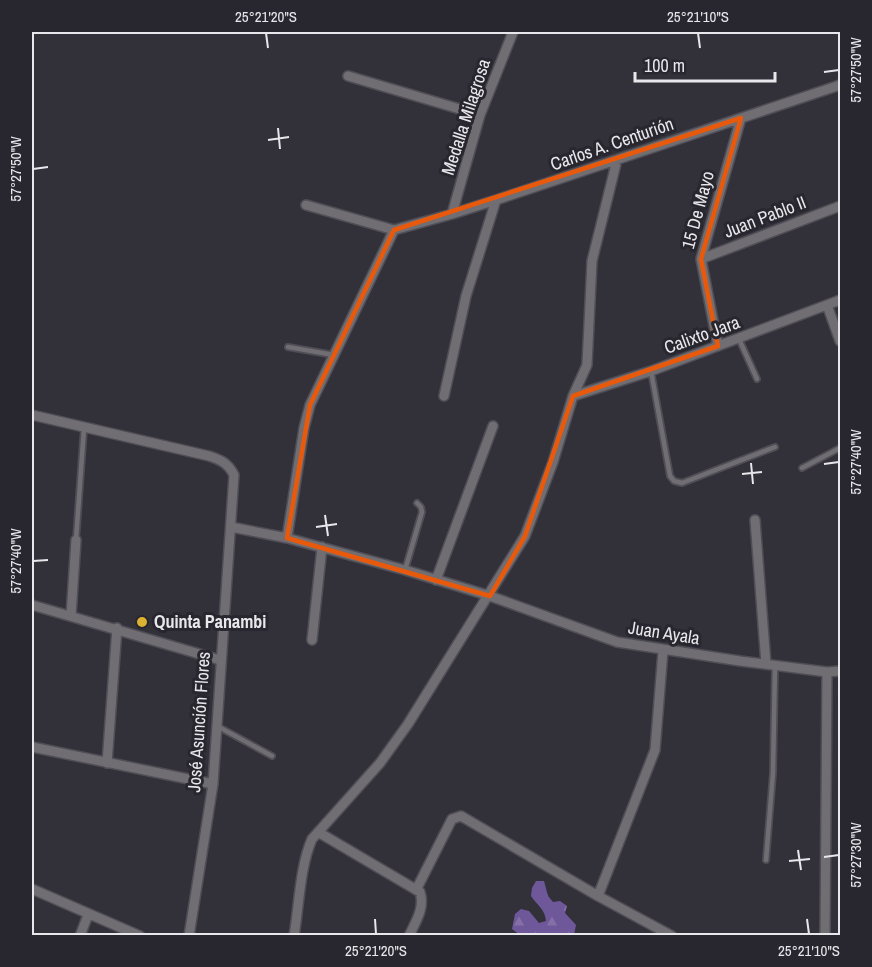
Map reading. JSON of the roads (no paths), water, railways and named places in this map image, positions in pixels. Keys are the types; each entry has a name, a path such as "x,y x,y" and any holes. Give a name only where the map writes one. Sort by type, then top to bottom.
{"street":[{"name":"Medalla Milagrosa","path":"452,214 480,115 513,32"},
{"path":"348,76 480,115"},
{"name":"Carlos A. Centurión","path":"393,230 496,200 840,85"},
{"name":"15 De Mayo","path":"718,346 701,260 741,118"},
{"path":"294,936 308,848 318,832 380,763 401,734 490,596 525,536 553,462 573,396 587,365 592,261 616,160"},
{"path":"444,396 466,296 496,200"},
{"path":"287,538 304,429 310,405 393,230 306,205"},
{"name":"Juan Pablo II","path":"701,260 840,206"},
{"name":"Calixto Jara","path":"573,396 651,371 840,300"},
{"path":"827,305 840,341"},
{"path":"32,415 84,428"},
{"path":"436,580 493,426"},
{"name":"José Asunción Flores","path":"84,428 209,456 229,465 234,475 213,784 189,936"},
{"path":"755,520 770,665"},
{"name":"Juan Ayala","path":"231,527 287,538 405,570 490,596 617,642 663,651 770,665 827,672 840,671"},
{"path":"71,616 76,540"},
{"path":"312,640 322,547"},
{"path":"32,605 220,660"},
{"path":"107,763 117,628"},
{"path":"598,896 655,750 663,651"},
{"path":"825,936 827,672"},
{"path":"32,747 213,784"},
{"path":"416,890 452,819 461,816 598,896 672,936"},
{"path":"318,832 420,892 423,902 409,936"},
{"path":"32,889 140,936"},
{"path":"80,936 88,915"}],"lane":[{"path":"739,339 757,379"},
{"path":"288,347 334,355"},
{"path":"651,371 670,476 674,481 682,483 775,447"},
{"path":"76,540 84,428"},
{"path":"802,468 840,448"},
{"path":"405,570 422,512 417,503"},
{"path":"766,860 773,773 770,665"},
{"path":"216,726 272,756"}],"place":[{"name":"Quinta Panambi","path":"142,622"}]}
